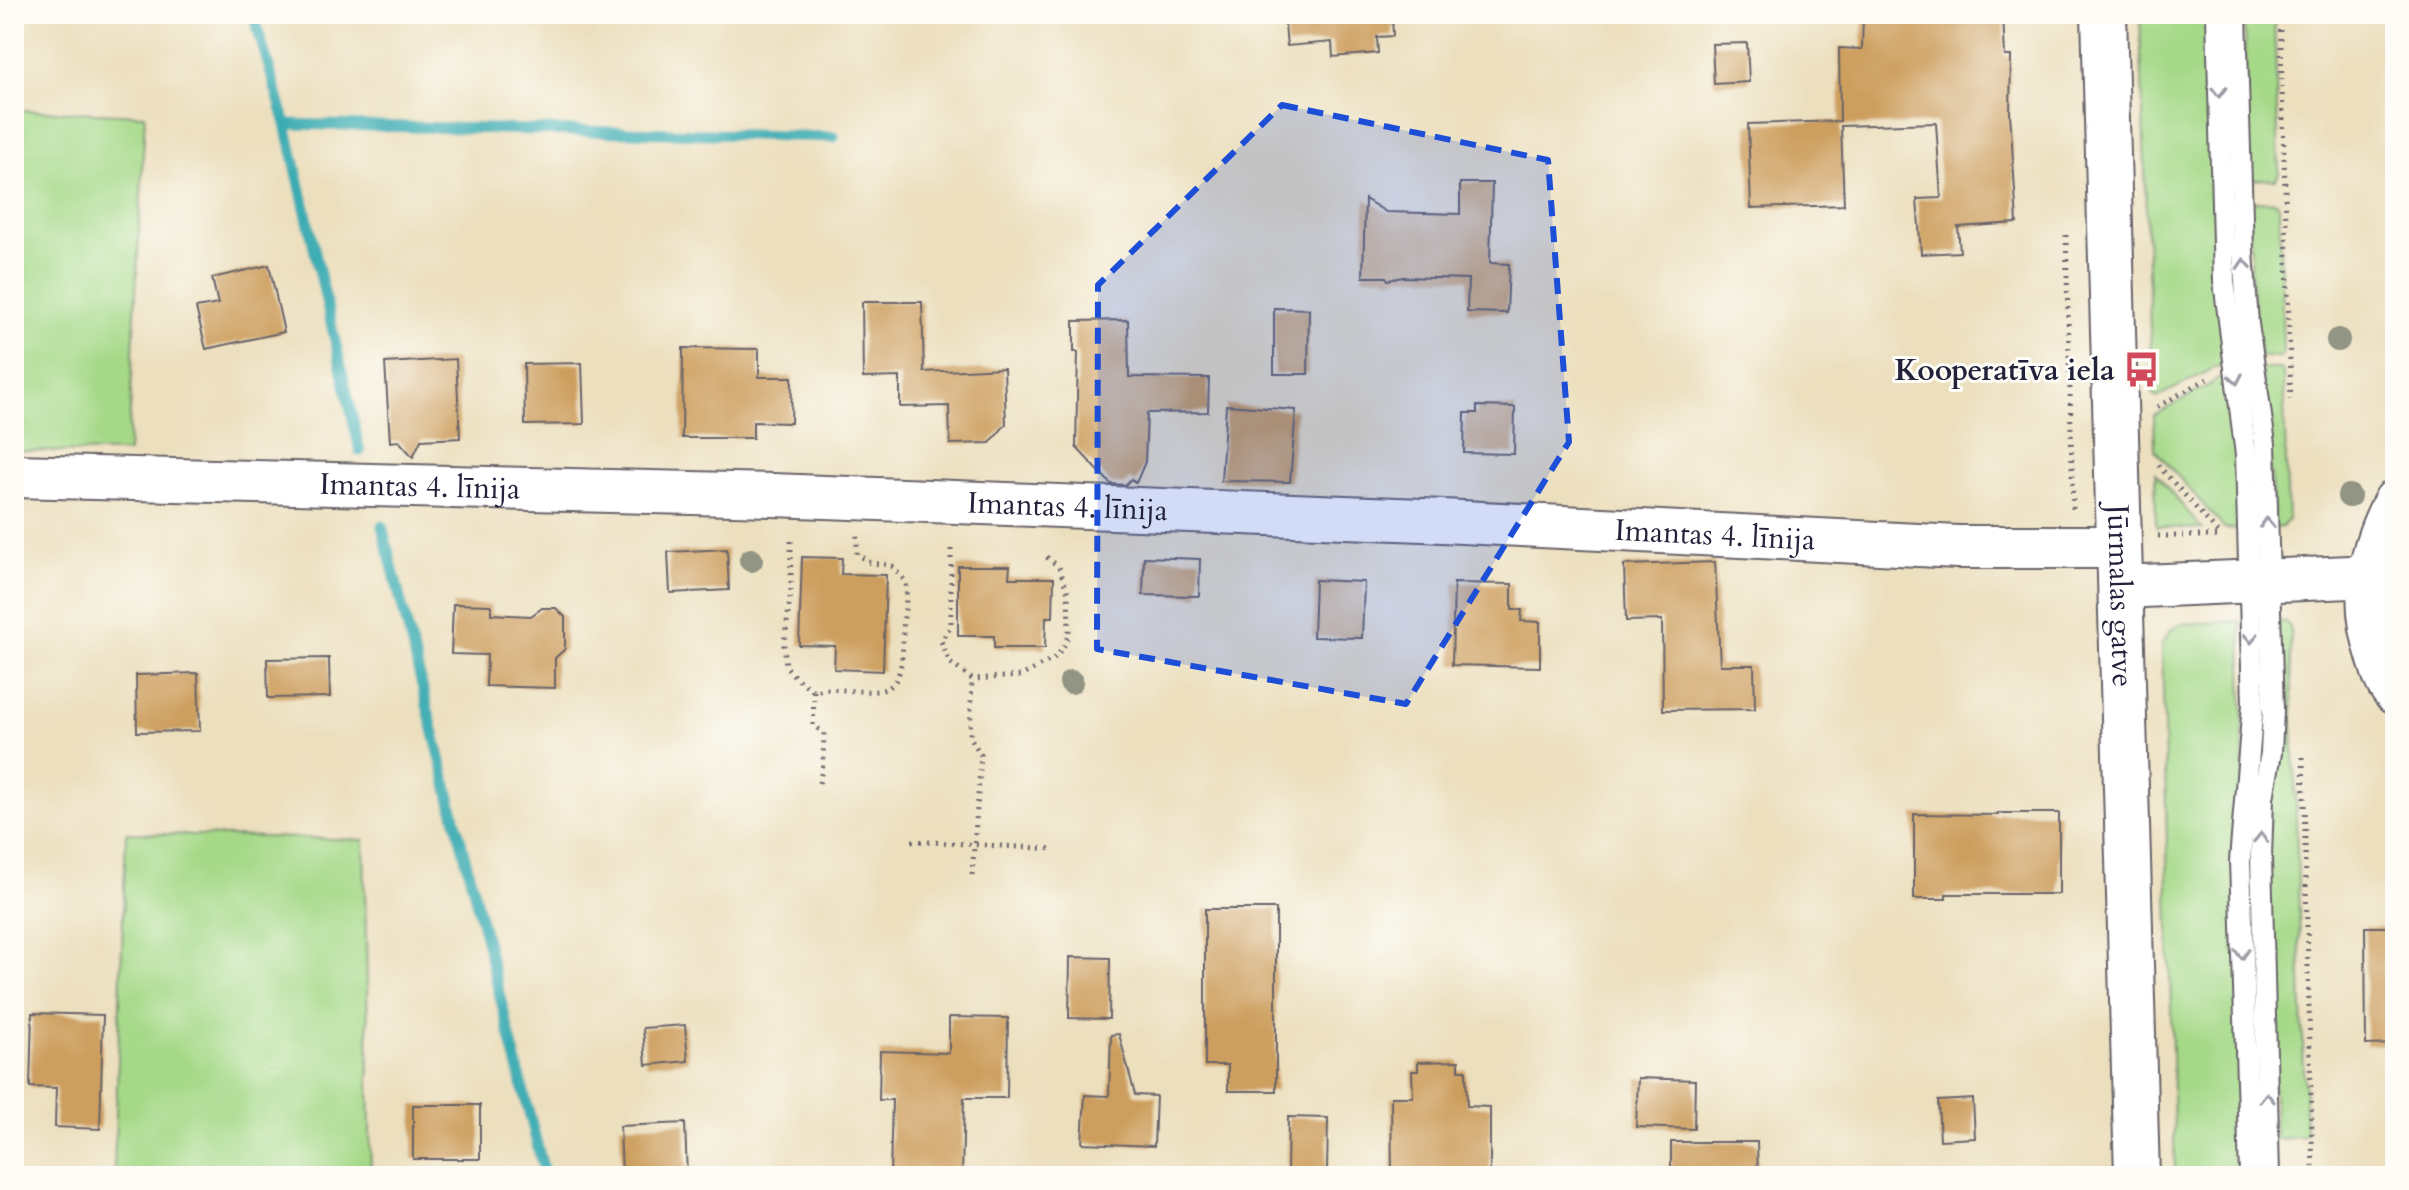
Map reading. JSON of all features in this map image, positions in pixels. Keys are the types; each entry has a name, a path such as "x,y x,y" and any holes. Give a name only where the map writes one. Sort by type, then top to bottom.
{"main road":[{"name":"Jūrmalas gatve","path":"2104,14 2137,1176"}],"street":[{"name":"Imantas 4. līnija","path":"14,476 773,495 1392,519 1958,547 2120,567"},
{"path":"2395,501 2379,530 2382,576 2367,599 2371,634 2388,685 2395,693"},
{"path":"2120,567 2259,581 2382,576"}],"lane":[{"path":"2217,14 2224,281 2273,710 2271,753 2263,798 2261,856 2269,1176"},
{"path":"2236,14 2243,252 2248,324 2265,444 2253,704 2240,861 2250,1176"}],"path":[{"path":"2153,460 2221,536"},
{"path":"791,541 791,592 784,645 786,666 814,691 882,691 893,685 904,661 902,628 906,582 892,566 864,561 857,554 857,543"},
{"path":"951,549 951,627 941,641 950,663 972,679 1021,676 1034,671 1053,659 1068,640 1070,627 1066,583 1059,567 1044,555"},
{"path":"972,679 970,737 981,755 972,875"},
{"path":"814,691 813,725 824,733 818,788"},
{"path":"912,841 1055,849"}],"highlighted area":[{"path":"1282,105 1548,160 1569,442 1406,704 1097,649 1098,285"}],"green space":[{"path":"2140,14 2208,14 2226,362 2156,398 2152,393"},
{"path":"2244,14 2274,14 2279,173 2276,179 2248,180"},
{"path":"14,110 145,115 128,452 14,451"},
{"path":"2275,201 2279,205 2283,353 2280,357 2261,357 2252,292 2249,202"},
{"path":"2262,369 2281,369 2283,373 2288,520 2282,527 2275,528"},
{"path":"2228,374 2237,441 2239,529 2224,528 2155,450 2154,416"},
{"path":"2155,473 2202,529 2156,527"},
{"path":"2241,621 2242,1176 2175,1176 2162,644 2171,630 2181,624"},
{"path":"2277,621 2286,622 2290,627 2306,1134 2303,1137 2275,1139 2268,851"},
{"path":"126,833 364,840 371,1176 199,1176 114,1172"}],"building":[{"path":"1284,14 1392,14 1393,36 1377,37 1378,53 1333,57 1332,42 1287,46"},
{"path":"1863,14 2003,14 2005,56 2011,56 2010,112 2017,223 1958,227 1960,252 1921,254 1917,199 1941,198 1936,123 1841,126 1844,205 1751,208 1748,124 1840,121 1839,48 1862,49"},
{"path":"1747,43 1749,82 1714,84 1712,44"},
{"path":"1460,183 1492,183 1490,263 1509,264 1507,313 1467,312 1468,279 1403,277 1388,280 1386,277 1363,277 1365,199 1386,212 1460,214"},
{"path":"269,265 284,332 206,349 196,308 218,304 212,278"},
{"path":"862,302 922,302 924,372 1004,368 1006,424 990,443 950,444 949,406 900,407 900,377 863,378"},
{"path":"1274,308 1309,309 1308,374 1274,374"},
{"path":"1128,320 1129,377 1209,378 1208,412 1147,413 1145,462 1136,483 1131,479 1125,485 1111,484 1076,447 1078,352 1074,352 1074,321"},
{"path":"683,348 759,349 759,377 792,377 791,423 753,422 753,438 682,438"},
{"path":"456,359 460,438 421,440 413,457 399,441 390,442 385,363"},
{"path":"582,363 584,424 525,425 524,364"},
{"path":"1226,405 1296,410 1290,482 1221,481"},
{"path":"1477,406 1515,407 1514,454 1464,453 1465,413 1477,413"},
{"path":"727,549 729,590 670,593 668,552"},
{"path":"802,557 842,558 841,574 886,575 883,671 834,669 835,646 799,645"},
{"path":"1144,557 1200,559 1199,596 1143,595"},
{"path":"1715,562 1720,665 1754,665 1755,709 1663,710 1662,620 1626,621 1624,565"},
{"path":"958,566 1010,566 1009,578 1054,578 1053,617 1046,617 1045,648 994,648 994,636 958,636"},
{"path":"1315,580 1364,582 1362,638 1313,637"},
{"path":"1454,583 1512,584 1512,610 1522,610 1521,621 1540,622 1540,667 1452,665"},
{"path":"453,604 491,605 491,614 531,616 542,608 556,608 565,617 565,649 555,658 555,688 486,686 487,655 451,654"},
{"path":"329,658 330,697 268,698 267,659"},
{"path":"198,673 200,731 137,732 136,675"},
{"path":"2059,813 2059,894 1946,894 1946,899 1914,899 1914,814"},
{"path":"1205,909 1276,909 1276,1091 1228,1091 1228,1065 1205,1065"},
{"path":"2365,927 2395,927 2395,1044 2366,1045"},
{"path":"1070,957 1110,958 1109,1019 1069,1018"},
{"path":"32,1013 103,1015 100,1129 55,1127 56,1088 30,1087"},
{"path":"949,1017 1008,1018 1007,1098 964,1098 962,1176 890,1176 892,1100 879,1100 880,1051 949,1053"},
{"path":"685,1025 688,1061 646,1065 643,1028"},
{"path":"1119,1034 1135,1095 1156,1096 1154,1146 1082,1143 1085,1095 1109,1096 1111,1035"},
{"path":"1459,1061 1459,1070 1466,1070 1467,1106 1490,1107 1490,1176 1392,1176 1391,1097 1413,1097 1412,1071 1418,1071 1418,1062"},
{"path":"1638,1078 1695,1080 1694,1129 1636,1127"},
{"path":"1973,1099 1975,1138 1940,1140 1938,1101"},
{"path":"413,1105 480,1105 480,1159 413,1159"},
{"path":"1288,1117 1328,1118 1327,1172 1287,1172"},
{"path":"685,1123 687,1176 622,1176 620,1126"},
{"path":"1671,1142 1757,1142 1758,1176 1671,1176"}],"waterway":[{"path":"253,14 286,124 360,451"},
{"path":"286,124 834,137"},
{"path":"382,526 545,1176"}],"place":[{"name":"Kooperatīva iela","path":"2141,370"}]}
